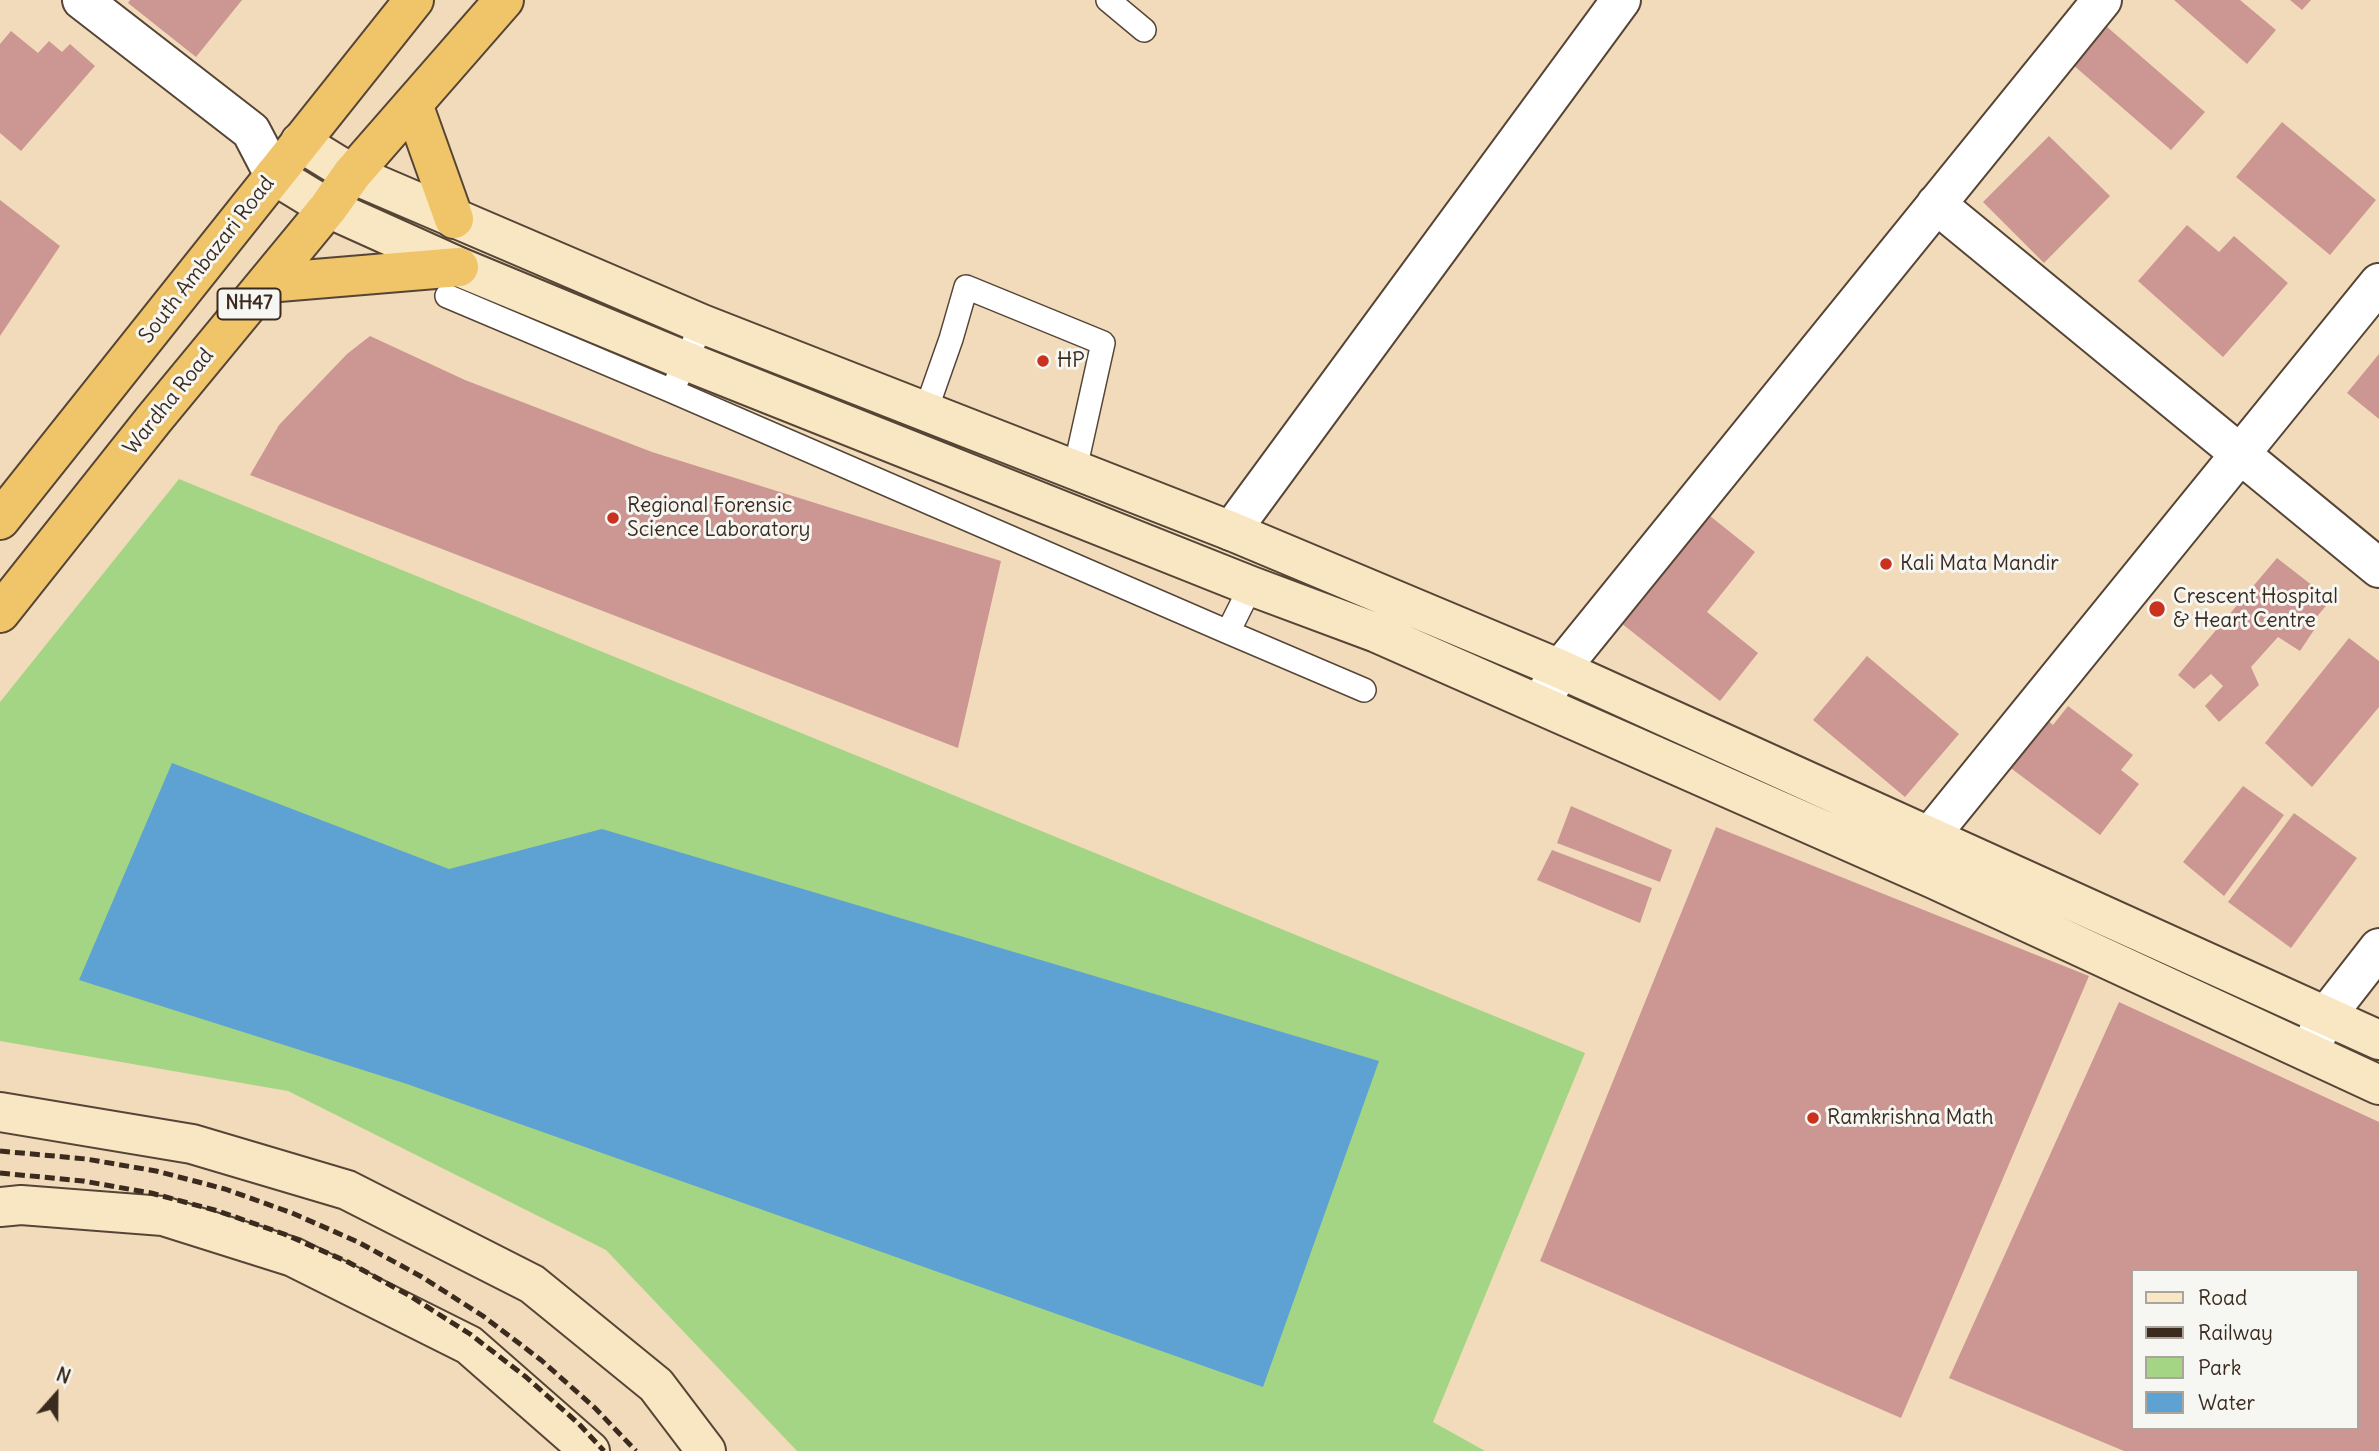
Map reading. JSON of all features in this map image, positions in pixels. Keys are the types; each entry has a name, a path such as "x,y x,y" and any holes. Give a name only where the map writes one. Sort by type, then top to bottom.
{"highway":[{"name":"South Ambazari Road","path":"4,506 414,0"},
{"name":"Wardha Road","path":"0,613 154,419 328,208 352,174 504,0"},
{"path":"413,104 454,219"},
{"path":"267,283 453,281"}],"main road":[{"path":"300,142 352,174 702,324 1231,531 1560,668 2308,1052 2379,1085"},
{"path":"274,175 453,281 679,376 1377,634 1541,704 1920,853 2326,1016 2379,1040"},
{"path":"0,1112 192,1144 347,1190 532,1284 656,1385 706,1451"},
{"path":"0,1207 21,1205 163,1216 293,1257 470,1345 590,1451"}],"street":[{"path":"82,0 251,131 274,175"},
{"path":"1231,531 1621,0"},
{"path":"1541,704 1560,668 2102,0"},
{"path":"251,131 300,142"},
{"path":"1936,204 2379,568"},
{"path":"1920,853 2379,282"},
{"path":"2308,1052 2326,1016 2379,948"}],"lane":[{"path":"1108,0 1144,30"},
{"path":"926,410 966,287 1103,344 1075,469"},
{"path":"702,324 679,376 1228,632 1364,690"},
{"path":"1228,632 1251,586"}],"green space":[{"path":"179,479 1585,1053 1433,1422 1485,1451 797,1451 606,1250 288,1091 0,1041 0,702"}],"water":[{"path":"172,763 449,869 602,829 1379,1061 1263,1387 407,1084 79,980"}],"building":[{"path":"130,0 242,0 196,57 128,3"},
{"path":"2174,0 2240,0 2276,30 2247,64"},
{"path":"2290,0 2311,0 2302,10"},
{"path":"2106,26 2205,112 2171,150 2072,64"},
{"path":"11,31 38,53 49,41 62,52 70,44 95,66 21,151 0,133 0,44"},
{"path":"2282,122 2376,200 2330,255 2236,177"},
{"path":"2049,136 2110,196 2044,263 1983,202"},
{"path":"0,200 60,246 0,336"},
{"path":"2187,225 2219,252 2234,236 2288,283 2223,357 2138,281"},
{"name":"Regional Forensic Science Laboratory","path":"370,336 465,380 652,452 1001,561 958,748 250,475 279,425 347,354"},
{"path":"2379,354 2379,419 2347,393"},
{"path":"1710,516 1755,552 1707,612 1758,653 1720,701 1621,623 1633,612"},
{"path":"2277,558 2331,600 2308,627 2314,630 2300,651 2278,637 2251,667 2259,685 2219,722 2205,706 2223,686 2211,674 2194,689 2178,675"},
{"path":"2349,638 2379,661 2379,707 2312,787 2265,743"},
{"path":"1867,656 1959,734 1905,797 1813,720"},
{"path":"2068,706 2133,755 2121,770 2139,784 2100,835 2008,766 2045,718 2053,725"},
{"path":"2243,786 2284,815 2224,896 2183,862"},
{"path":"1571,806 1672,850 1660,882 1557,843"},
{"path":"2294,813 2357,858 2291,948 2228,902"},
{"name":"Ramkrishna Math","path":"1716,827 2089,976 1901,1418 1540,1261"},
{"path":"1552,850 1652,888 1640,923 1537,880"},
{"path":"2119,1002 2379,1122 2379,1451 2124,1451 1949,1378"}],"railway":[{"path":"0,1151 86,1159 156,1171 225,1189 292,1213 358,1242 422,1277 483,1316 541,1360 595,1408 636,1451"},
{"path":"0,1173 83,1181 151,1193 218,1211 284,1234 348,1262 410,1296 470,1334 526,1377 579,1424 604,1451"}],"place":[{"name":"HP","path":"1043,361"},
{"name":"Regional Forensic Science Laboratory","path":"613,518"},
{"name":"Kali Mata Mandir","path":"1886,564"},
{"name":"Crescent Hospital & Heart Centre","path":"2157,609"},
{"name":"Ramkrishna Math","path":"1813,1118"}]}
